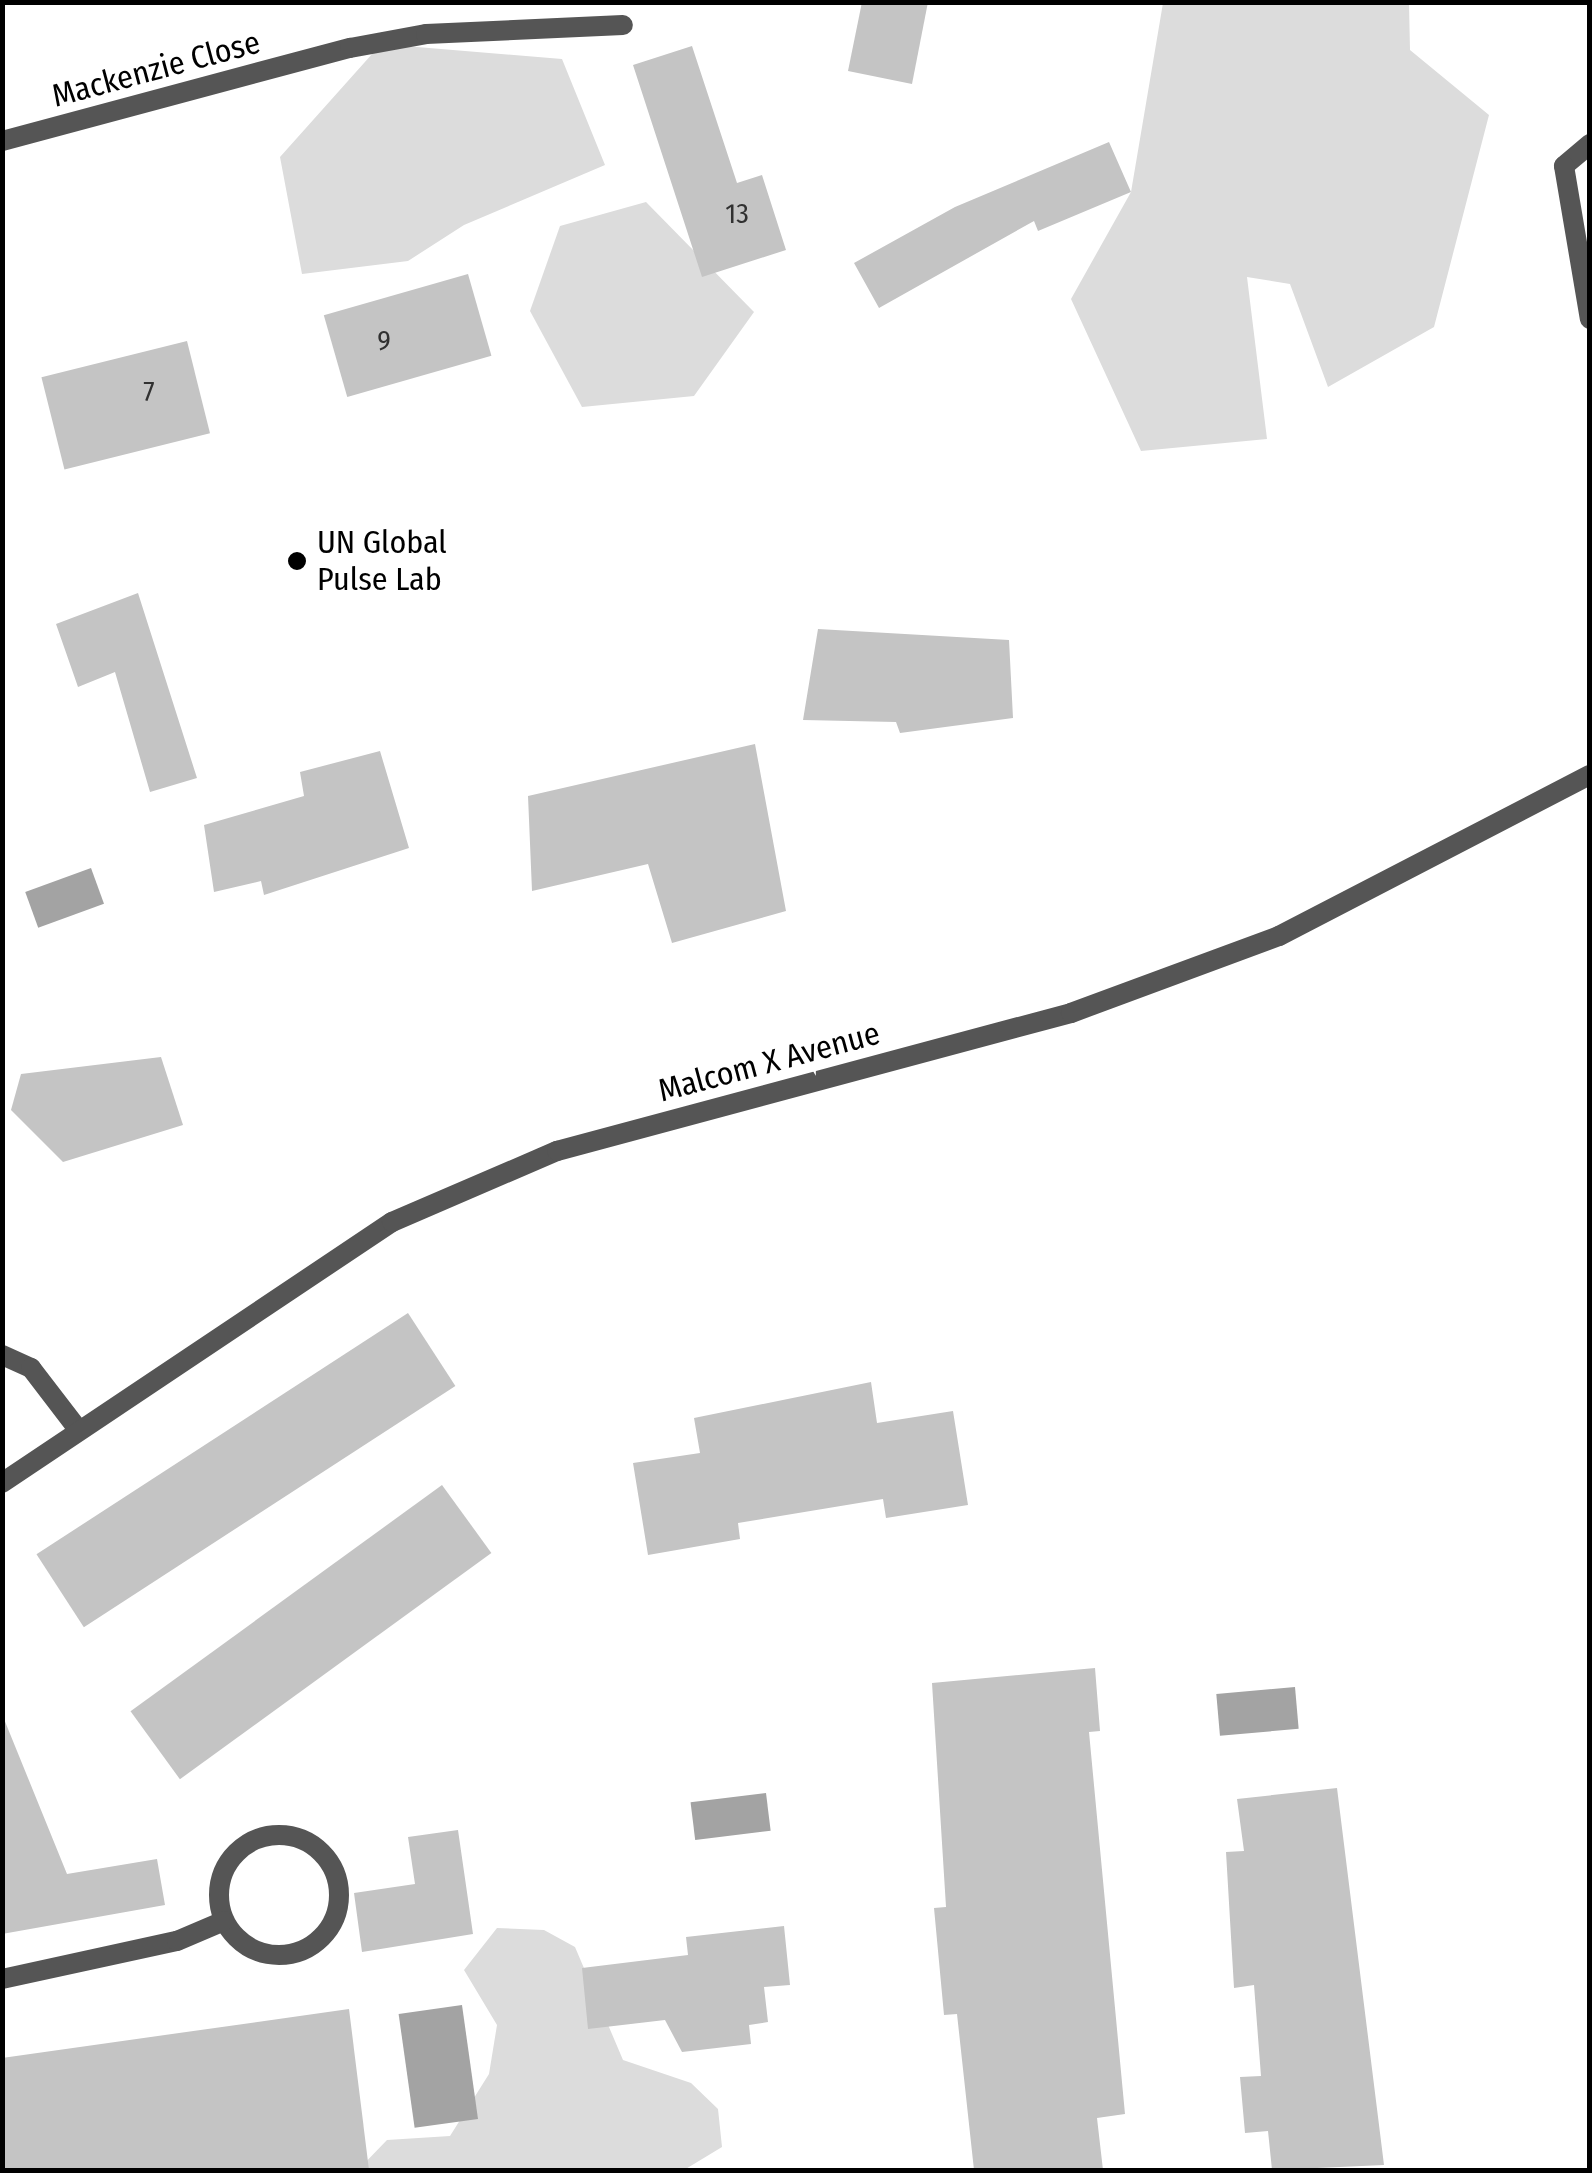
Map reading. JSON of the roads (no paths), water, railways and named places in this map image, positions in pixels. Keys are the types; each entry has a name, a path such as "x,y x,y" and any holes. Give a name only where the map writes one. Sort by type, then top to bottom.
{"street":[{"name":"Mackenzie Close","path":"2,141 350,48 426,34 624,25"},
{"path":"1590,144 1564,166 1590,319"},
{"name":"Malcom X Avenue","path":"2,1482 77,1428 392,1222 461,1191 557,1152 1070,1013 1280,936 1590,775"},
{"path":"2,1355 31,1368 77,1428"},
{"path":"264,1836 304,1839 334,1868 329,1928 295,1953 254,1949 224,1921 221,1880 244,1846 264,1836"},
{"path":"2,1979 178,1941 224,1921"}],"place":[{"name":"UN Global Pulse Lab","path":"297,561"}]}
